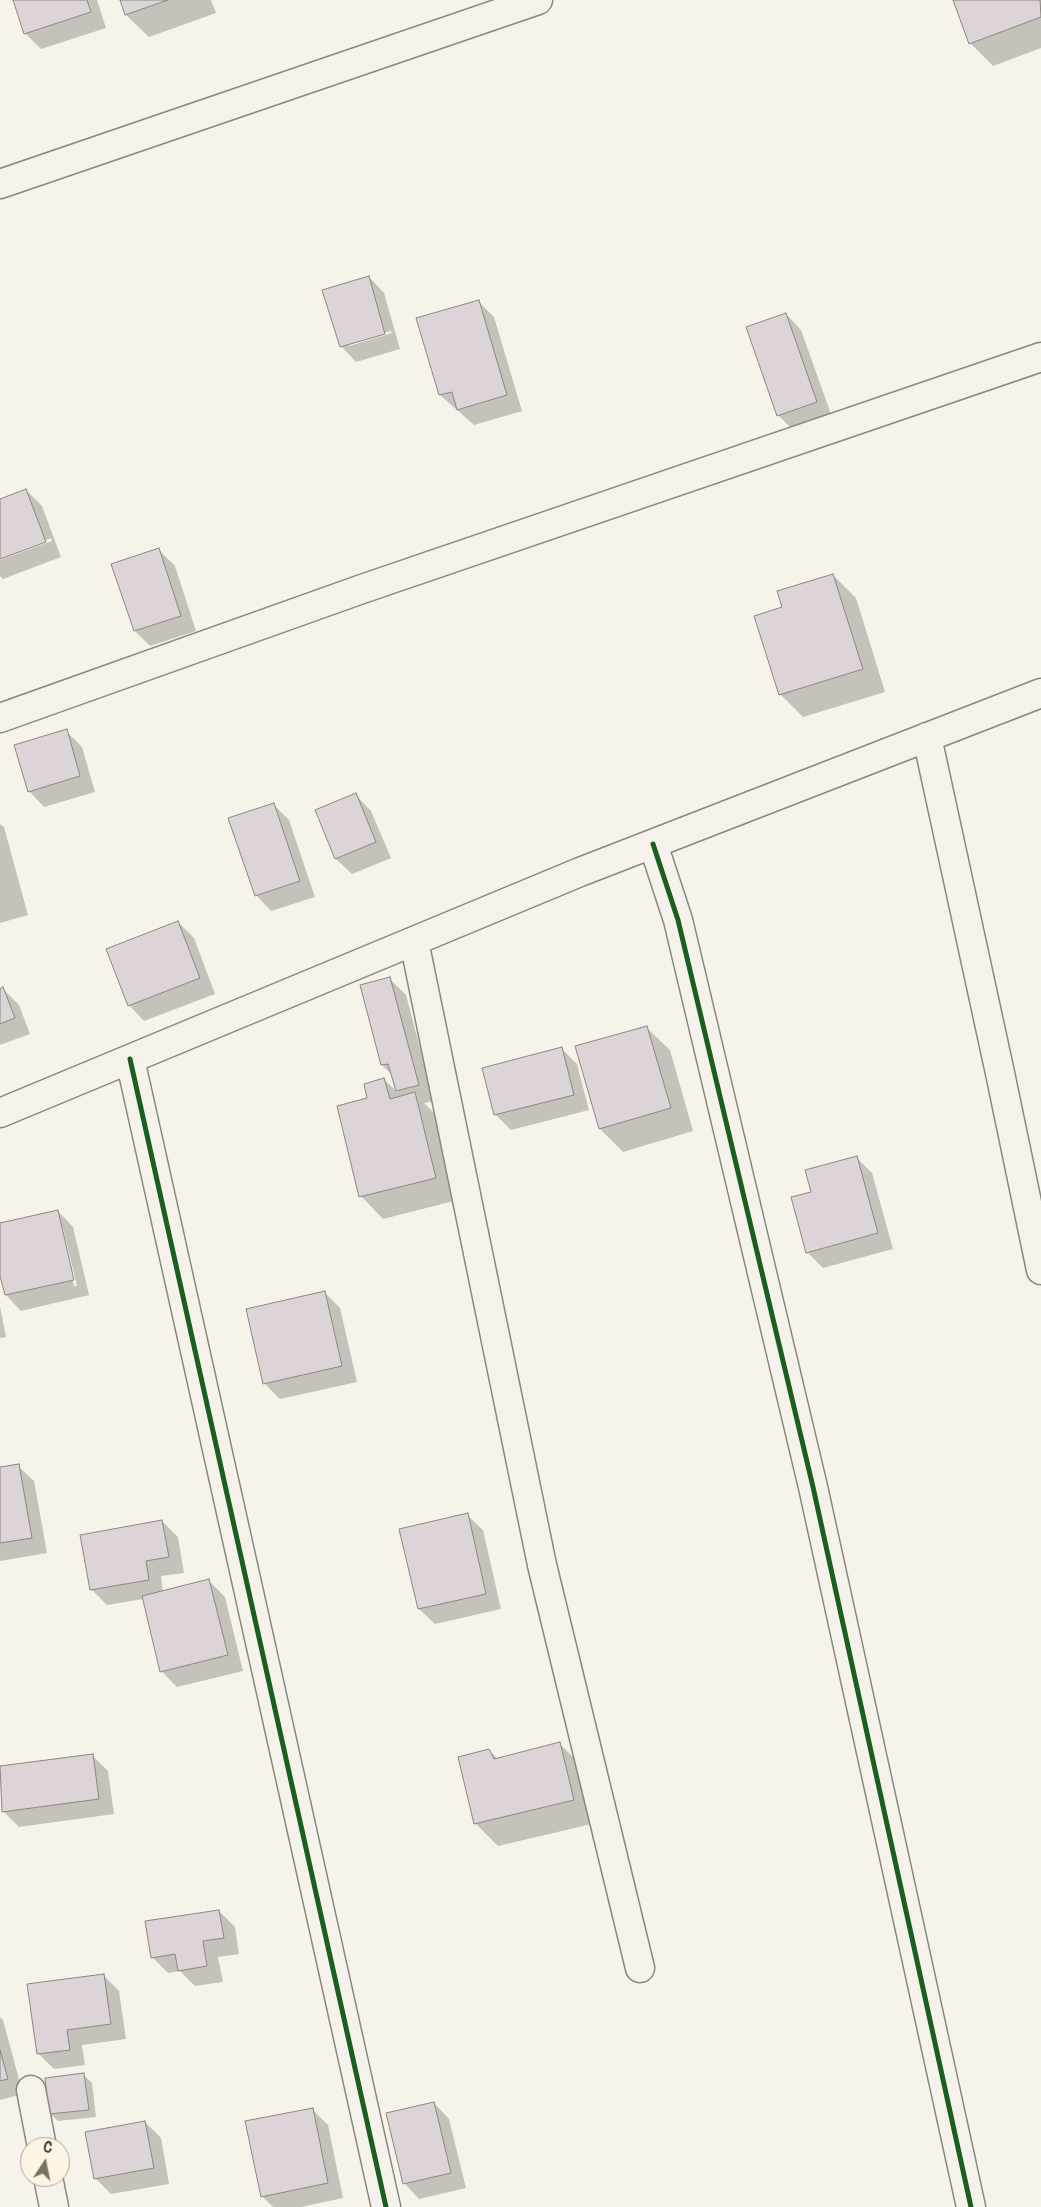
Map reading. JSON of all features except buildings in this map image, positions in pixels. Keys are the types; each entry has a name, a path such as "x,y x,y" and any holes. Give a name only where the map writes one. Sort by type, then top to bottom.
{"street":[{"path":"0,184 538,0"},
{"path":"0,718 362,589 1041,357"},
{"path":"0,1113 653,844 1041,693"},
{"path":"927,737 1041,1270"},
{"path":"653,844 678,920 812,1487 971,2207"},
{"path":"414,941 542,1565 640,1968"},
{"path":"130,1059 386,2207"},
{"path":"31,2090 40,2137"},
{"path":"50,2187 54,2207"}],"cycle path":[{"path":"653,844 678,920 813,1487 971,2207"},
{"path":"130,1059 386,2207"}]}
